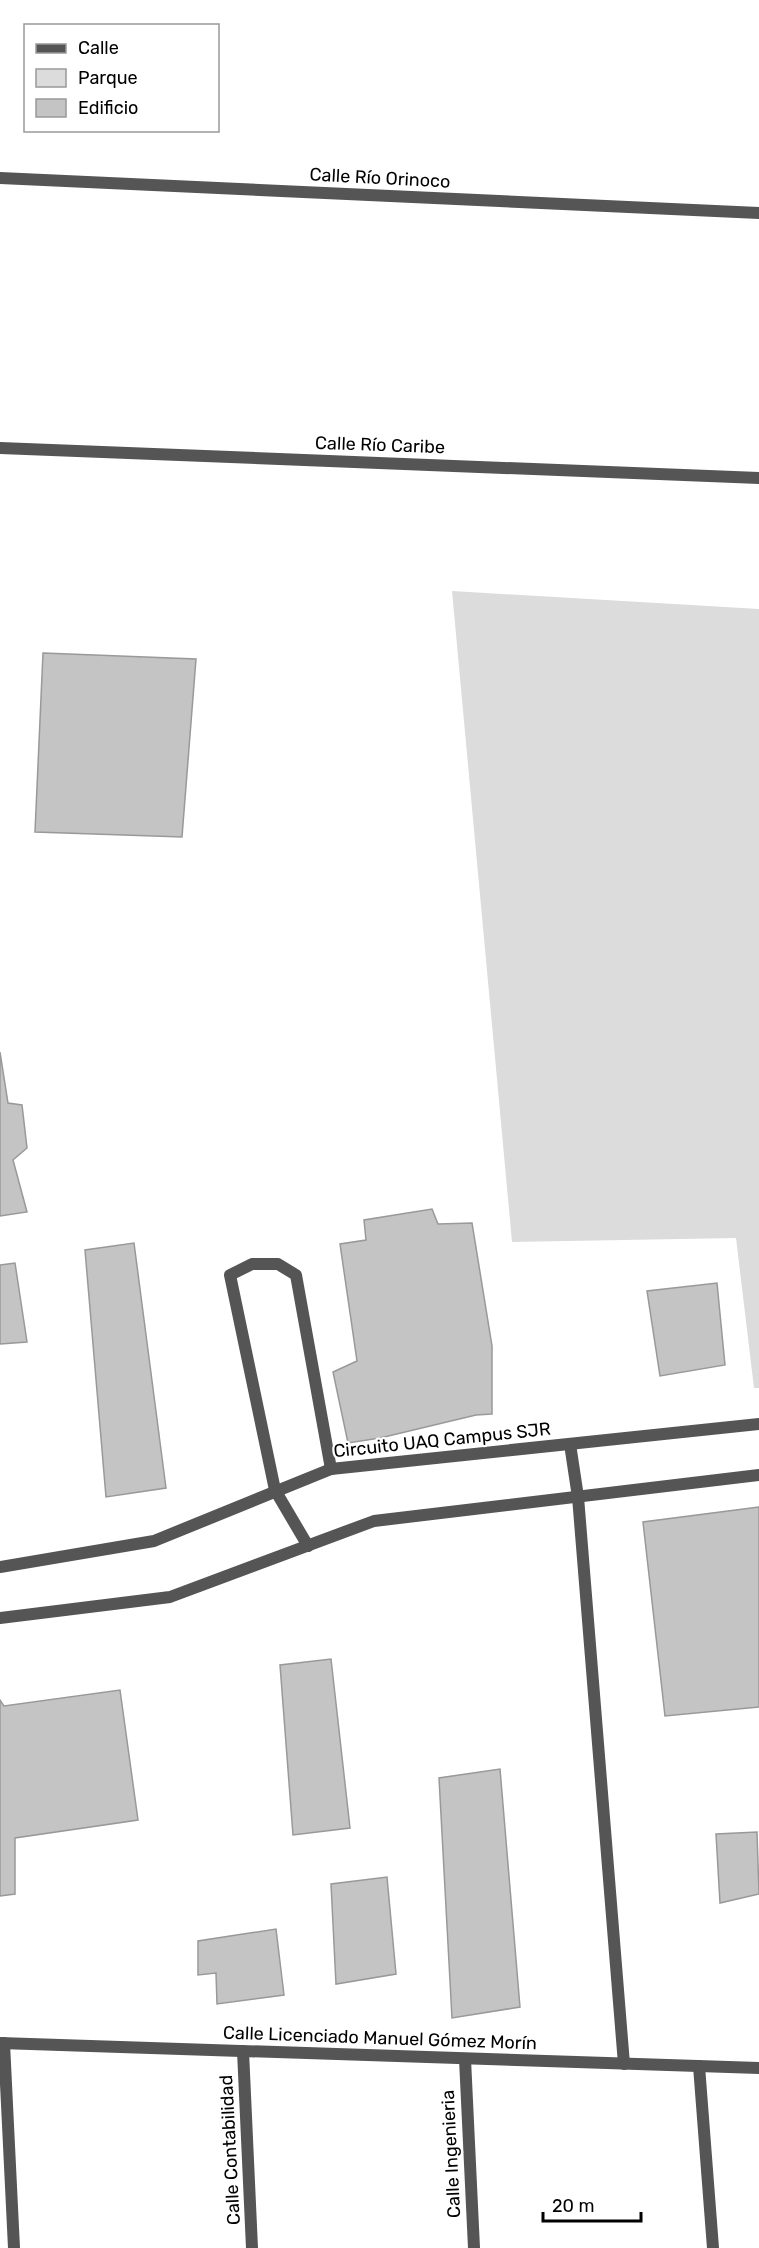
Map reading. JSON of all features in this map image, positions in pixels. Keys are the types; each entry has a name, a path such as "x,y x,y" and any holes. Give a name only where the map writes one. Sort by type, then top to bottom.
{"street":[{"name":"Calle Río Orinoco","path":"0,178 759,213"},
{"name":"Calle Río Caribe","path":"0,448 759,478"},
{"path":"308,1546 275,1490 230,1275 252,1264 278,1264 296,1275 331,1469"},
{"name":"Circuito UAQ Campus SJR","path":"0,1567 154,1541 331,1469 759,1424"},
{"path":"570,1444 578,1497 624,2064"},
{"path":"0,1618 170,1597 374,1521 759,1474"},
{"path":"2,2043 14,2248"},
{"name":"Calle Licenciado Manuel Gómez Morín","path":"2,2043 759,2068"},
{"name":"Calle Contabilidad","path":"243,2051 252,2248"},
{"name":"Calle Ingenieria","path":"465,2059 474,2248"},
{"path":"699,2066 713,2248"}],"green space":[{"path":"452,591 759,609 759,1388 754,1388 736,1238 512,1242"}],"building":[{"path":"43,653 196,659 182,837 35,832"},
{"path":"0,1052 8,1103 22,1105 27,1148 13,1160 27,1212 0,1216"},
{"path":"432,1209 438,1224 472,1223 492,1346 492,1414 476,1415 380,1438 348,1443 333,1372 357,1361 340,1244 366,1240 364,1220"},
{"path":"134,1243 166,1488 106,1497 85,1250"},
{"path":"15,1263 27,1342 0,1344 0,1265"},
{"path":"717,1283 725,1365 660,1376 647,1291"},
{"path":"759,1507 759,1707 665,1716 643,1522"},
{"path":"331,1659 350,1828 293,1835 280,1665"},
{"path":"120,1690 138,1820 15,1838 15,1894 0,1896 0,1700 4,1706"},
{"path":"500,1769 520,2007 452,2018 439,1778"},
{"path":"757,1832 759,1894 720,1903 716,1834"},
{"path":"387,1877 396,1974 336,1984 331,1884"},
{"path":"276,1929 284,1995 217,2004 216,1973 198,1975 198,1941"}]}
